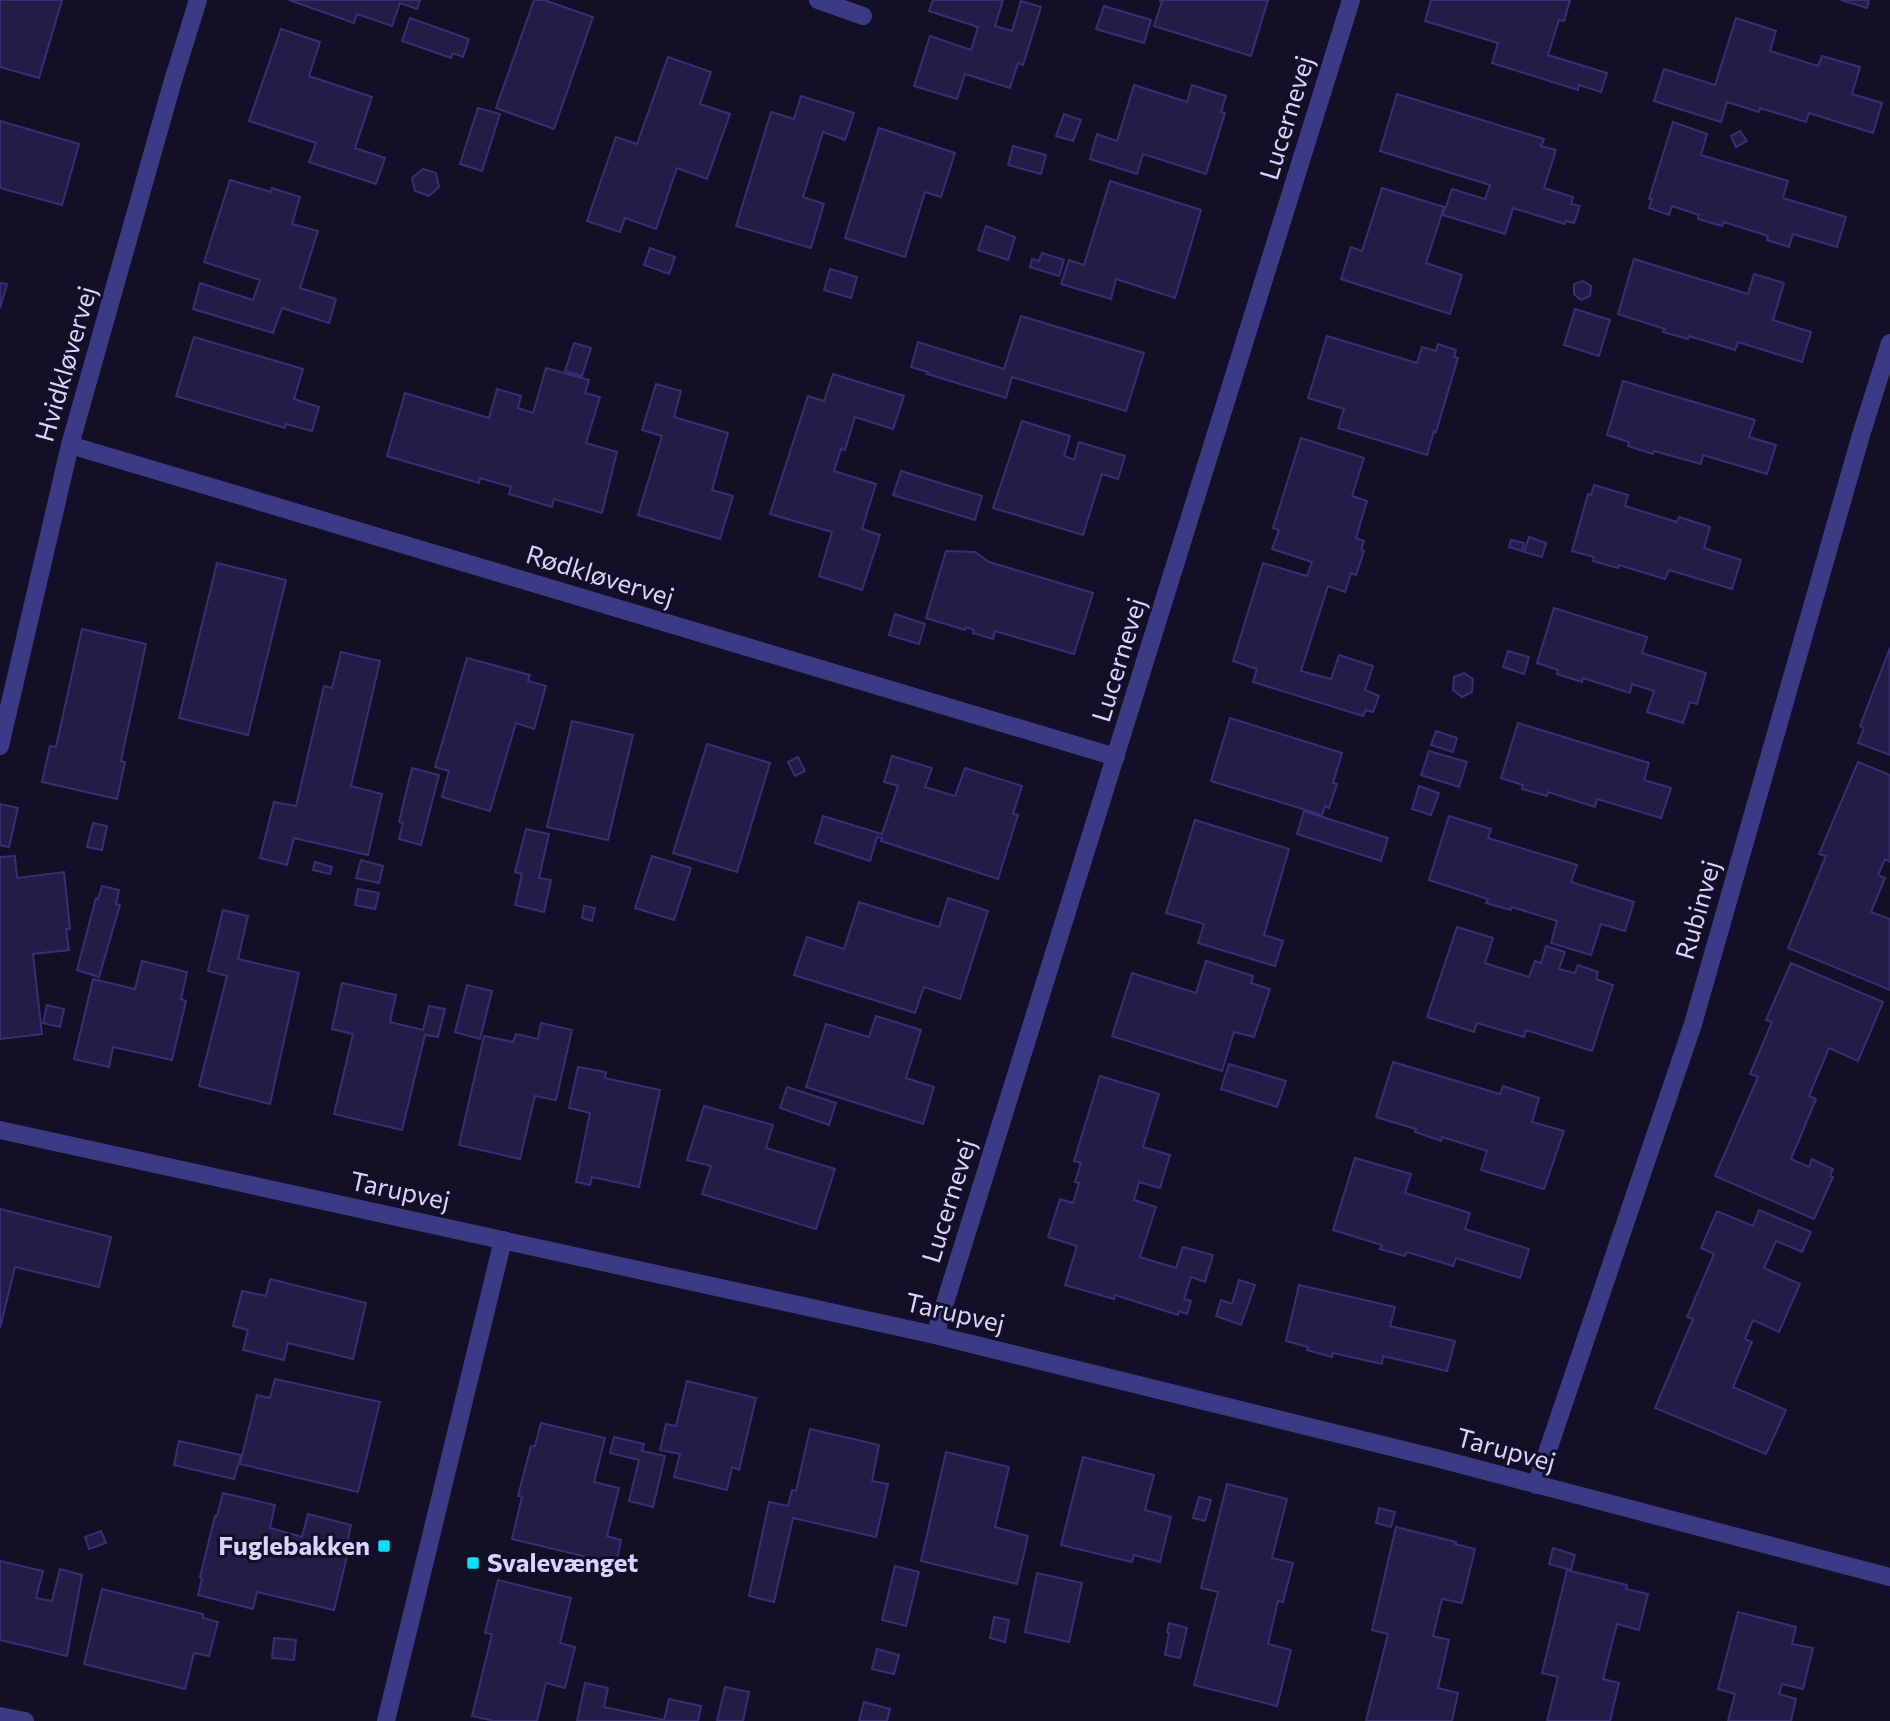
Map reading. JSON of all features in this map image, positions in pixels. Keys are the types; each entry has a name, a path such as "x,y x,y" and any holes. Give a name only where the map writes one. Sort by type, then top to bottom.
{"street":[{"name":"Hvidkløvervej","path":"0,746 70,445 198,0"},
{"path":"818,0 863,16"},
{"name":"Lucernevej","path":"935,1335 1351,0"},
{"name":"Rubinvej","path":"1536,1485 1693,1024 1861,435 1890,343"},
{"name":"Rødkløvervej","path":"70,445 1116,757"},
{"name":"Tarupvej","path":"0,1130 935,1335 1436,1458 1890,1577"},
{"path":"386,1721 503,1240"},
{"path":"0,1716 25,1721"}],"building":[{"path":"0,0 62,0 39,78 0,67"},
{"path":"289,0 420,0 417,9 400,3 392,26 357,14 354,23"},
{"path":"534,0 544,0 593,17 554,129 496,108"},
{"path":"933,0 1003,0 995,26 1012,31 1021,1 1041,7 1023,65 1018,63 1010,88 965,74 957,99 914,86 930,36 971,50 978,27 929,11"},
{"path":"1159,0 1268,0 1251,56 1154,26 1162,1"},
{"path":"1431,0 1570,0 1564,21 1559,20 1548,55 1607,73 1601,92 1579,85 1578,90 1492,63 1498,43 1425,21"},
{"path":"1841,0 1869,0 1867,8"},
{"path":"1104,6 1151,20 1144,43 1096,29"},
{"path":"410,18 469,39 463,57 453,53 451,58 402,41"},
{"path":"1736,18 1776,31 1770,51 1818,66 1822,56 1860,67 1852,94 1882,103 1873,133 1809,113 1806,122 1760,108 1759,112 1727,102 1721,122 1654,101 1664,69 1715,85"},
{"path":"281,29 320,42 309,76 372,97 355,148 385,158 376,184 309,162 316,143 249,121"},
{"path":"668,57 711,72 700,104 730,114 707,179 677,168 656,229 625,218 620,232 587,221 616,137 637,144"},
{"path":"1134,85 1187,102 1192,85 1226,96 1221,112 1225,113 1206,174 1143,154 1137,174 1090,159 1097,134 1117,141"},
{"path":"1397,94 1544,139 1541,146 1556,150 1544,188 1573,197 1571,204 1580,206 1574,223 1566,221 1565,224 1513,208 1505,234 1443,215 1452,189 1485,199 1490,185 1380,151"},
{"path":"801,96 854,113 845,140 823,132 803,197 824,204 811,248 736,226 771,112 794,119"},
{"path":"478,108 500,114 482,171 460,164"},
{"path":"1064,114 1081,120 1073,141 1056,136"},
{"path":"0,121 79,144 62,205 0,188"},
{"path":"1673,122 1707,134 1701,155 1788,181 1783,198 1846,217 1837,247 1793,234 1789,247 1767,240 1768,236 1724,222 1722,226 1698,219 1699,215 1672,206 1669,215 1649,208 1652,199 1649,199"},
{"path":"879,128 955,153 941,197 925,192 905,257 845,238"},
{"path":"1740,131 1747,141 1736,147 1731,136"},
{"path":"1013,146 1046,155 1041,174 1008,165"},
{"path":"423,169 436,173 439,187 429,196 415,191 412,178"},
{"path":"230,180 271,192 272,188 300,197 292,224 318,231 300,288 336,299 329,323 282,308 273,333 193,309 200,283 253,300 260,280 204,262"},
{"path":"1110,181 1201,210 1175,298 1116,279 1111,299 1061,284 1069,260 1084,265"},
{"path":"1382,188 1444,207 1426,263 1462,275 1450,314 1341,279 1351,247 1362,251"},
{"path":"986,226 1015,237 1008,260 978,250"},
{"path":"650,248 675,257 669,274 644,265"},
{"path":"1042,253 1064,260 1059,276 1030,267 1032,259 1039,261"},
{"path":"1634,259 1748,294 1754,274 1784,283 1773,320 1811,332 1802,362 1738,342 1735,350 1689,336 1688,339 1618,314"},
{"path":"830,269 857,277 851,298 824,290"},
{"path":"1583,281 1591,286 1590,296 1581,300 1574,294 1574,284"},
{"path":"0,283 7,284 0,308"},
{"path":"1575,309 1610,320 1599,356 1564,345"},
{"path":"1021,316 1144,353 1126,411 1012,377 1006,398 911,367 918,342 1004,369"},
{"path":"1327,336 1417,363 1422,347 1436,351 1438,344 1456,350 1454,357 1458,358 1427,455 1338,428 1344,409 1308,398"},
{"path":"194,337 303,369 294,399 319,407 312,431 286,424 285,428 176,396"},
{"path":"574,343 591,348 582,376 565,371"},
{"path":"546,368 589,380 585,393 600,397 586,443 617,452 602,513 554,499 552,507 509,494 511,487 480,478 479,483 387,456 405,393 489,418 497,389 521,396 518,408 533,413"},
{"path":"833,374 904,396 893,429 855,417 845,450 841,449 834,471 876,484 862,529 880,535 862,590 819,576 832,532 770,514 808,396 824,401"},
{"path":"1623,381 1755,420 1749,437 1776,445 1767,474 1703,455 1701,464 1654,451 1653,454 1628,446 1629,442 1607,435"},
{"path":"656,384 681,391 674,417 728,433 712,490 733,496 720,539 638,515 662,436 642,430"},
{"path":"1022,421 1070,436 1064,456 1074,460 1079,442 1125,456 1118,479 1102,474 1083,535 993,508"},
{"path":"1301,438 1364,458 1352,496 1367,501 1356,538 1364,541 1361,550 1364,551 1356,575 1351,573 1345,592 1328,586 1301,671 1331,679 1339,655 1373,666 1365,690 1379,696 1373,712 1366,710 1363,716 1253,682 1257,669 1233,661 1263,563 1307,576 1312,562 1272,549 1279,530 1273,528"},
{"path":"901,471 982,496 975,520 893,495"},
{"path":"1594,485 1628,495 1625,506 1677,522 1679,517 1710,527 1704,548 1741,560 1732,589 1669,570 1665,579 1619,565 1618,568 1593,561 1594,557 1572,551 1588,494 1591,495"},
{"path":"1529,537 1546,543 1542,557 1524,552"},
{"path":"1511,540 1524,543 1522,551 1509,547"},
{"path":"946,551 975,552 989,562 1093,593 1074,654 995,631 993,639 973,633 974,630 966,627 965,630 926,618"},
{"path":"217,563 286,580 248,735 179,718"},
{"path":"1554,608 1647,637 1642,653 1706,673 1697,704 1690,702 1683,723 1647,712 1654,691 1632,684 1630,693 1583,678 1582,682 1557,674 1558,670 1537,663"},
{"path":"895,614 925,624 919,644 889,635"},
{"path":"82,629 146,644 121,761 125,762 117,799 42,782 50,746 56,747"},
{"path":"1890,648 1890,755 1858,743 1864,728 1860,726"},
{"path":"1508,651 1529,657 1524,674 1503,667"},
{"path":"341,652 380,661 351,786 382,794 368,855 294,838 287,865 260,858 274,802 296,806 324,686 332,688"},
{"path":"467,658 530,675 528,681 546,686 534,729 516,723 490,811 442,797 449,771 435,767"},
{"path":"1464,673 1473,679 1472,692 1462,697 1453,690 1454,677"},
{"path":"1230,718 1342,753 1333,783 1337,784 1329,808 1325,806 1322,815 1211,781"},
{"path":"572,721 633,735 608,840 547,827"},
{"path":"1518,723 1649,763 1644,780 1671,788 1661,818 1597,799 1595,807 1548,792 1547,796 1522,789 1523,785 1501,778"},
{"path":"1436,731 1457,738 1453,752 1431,745"},
{"path":"707,744 770,763 737,872 673,853"},
{"path":"1429,751 1467,762 1459,787 1421,775"},
{"path":"892,756 932,768 925,787 955,796 965,768 1022,786 1013,814 1018,815 998,879 881,841 882,838 877,837 870,861 815,843 823,816 882,834 898,786 884,782"},
{"path":"798,757 805,771 795,776 788,762"},
{"path":"1858,762 1890,775 1890,862 1885,859 1878,875 1885,878 1871,912 1890,919 1890,990 1788,948 1826,856 1819,854"},
{"path":"412,768 439,775 421,845 399,839 403,823 399,822"},
{"path":"1419,786 1439,793 1431,815 1412,809"},
{"path":"0,804 18,808 9,847 0,845"},
{"path":"1304,811 1388,838 1381,861 1297,834"},
{"path":"1449,816 1491,829 1488,838 1577,865 1571,882 1634,902 1625,931 1601,924 1591,955 1551,943 1557,921 1512,907 1511,910 1486,903 1488,899 1429,880"},
{"path":"1195,820 1289,849 1264,935 1283,941 1275,966 1198,943 1204,924 1166,913"},
{"path":"93,823 107,826 102,850 87,847"},
{"path":"526,829 549,834 539,878 551,880 544,912 515,905 522,874 515,872"},
{"path":"15,856 17,878 64,872 70,929 66,929 69,950 33,954 42,1034 0,1039 0,857"},
{"path":"652,856 691,868 674,920 635,908"},
{"path":"361,860 383,866 379,883 356,878"},
{"path":"315,862 332,867 330,874 313,870"},
{"path":"102,886 119,890 116,904 120,905 99,977 77,970 96,898 98,899"},
{"path":"358,889 379,893 375,909 355,905"},
{"path":"948,898 988,911 960,999 924,987 915,1013 794,975 807,937 844,949 859,902 939,927"},
{"path":"584,906 595,908 592,921 582,918"},
{"path":"223,910 248,916 238,959 299,973 270,1104 199,1086 227,976 208,971"},
{"path":"1457,927 1493,938 1485,963 1529,977 1535,961 1541,963 1546,946 1565,952 1559,969 1575,973 1578,965 1598,972 1596,979 1613,985 1592,1051 1526,1030 1524,1037 1477,1023 1474,1032 1427,1017"},
{"path":"142,961 187,972 181,999 186,1001 172,1060 113,1047 109,1067 74,1059 93,979 135,989"},
{"path":"1206,961 1253,976 1251,983 1270,989 1254,1037 1234,1032 1222,1071 1112,1036 1132,973 1196,993"},
{"path":"1791,963 1883,1002 1858,1061 1829,1048 1809,1096 1816,1099 1791,1159 1809,1167 1812,1159 1833,1169 1830,1176 1833,1177 1814,1219 1715,1176 1758,1077 1750,1074 1772,1022 1766,1020"},
{"path":"342,983 396,995 390,1022 423,1030 429,1006 445,1009 438,1037 425,1035 402,1130 334,1114 353,1034 332,1029"},
{"path":"467,985 492,991 480,1039 455,1032"},
{"path":"47,1005 64,1009 60,1027 43,1023"},
{"path":"876,1016 921,1030 906,1078 934,1087 923,1124 806,1087 826,1024 869,1037"},
{"path":"541,1023 572,1030 556,1100 535,1096 520,1159 459,1145 484,1036 513,1042 516,1034 538,1039"},
{"path":"1393,1062 1500,1094 1503,1086 1539,1098 1532,1122 1564,1131 1544,1189 1481,1170 1487,1151 1442,1137 1441,1141 1415,1132 1416,1129 1376,1117"},
{"path":"1229,1064 1286,1081 1277,1107 1221,1089"},
{"path":"578,1067 606,1072 605,1078 660,1090 639,1187 592,1177 590,1185 576,1182 590,1113 569,1108"},
{"path":"1100,1076 1159,1094 1143,1147 1170,1155 1160,1188 1139,1182 1134,1200 1156,1207 1140,1257 1176,1268 1183,1247 1213,1255 1205,1282 1191,1277 1184,1299 1191,1301 1187,1314 1179,1311 1178,1315 1115,1295 1114,1299 1065,1285 1077,1246 1048,1237 1060,1199 1073,1203 1079,1183 1075,1182 1081,1163 1074,1161"},
{"path":"787,1087 836,1103 829,1125 780,1108"},
{"path":"704,1106 773,1125 766,1148 835,1169 816,1229 702,1194 711,1166 687,1160"},
{"path":"1355,1158 1411,1174 1405,1193 1470,1213 1465,1229 1529,1249 1520,1278 1456,1258 1453,1266 1407,1252 1405,1256 1380,1249 1382,1245 1333,1230"},
{"path":"0,1209 111,1237 99,1287 15,1267 0,1328"},
{"path":"1759,1210 1811,1232 1802,1252 1776,1241 1764,1268 1800,1284 1779,1332 1753,1320 1745,1339 1752,1342 1733,1387 1786,1410 1766,1454 1655,1408 1693,1319 1687,1317 1714,1254 1701,1248 1717,1211 1753,1226"},
{"path":"270,1279 366,1303 353,1359 288,1343 284,1360 243,1350 248,1330 233,1326 242,1291 266,1296"},
{"path":"1239,1280 1255,1285 1241,1325 1216,1316 1221,1300 1232,1304"},
{"path":"1299,1285 1395,1307 1390,1326 1455,1341 1447,1371 1383,1356 1382,1364 1333,1353 1332,1357 1286,1341"},
{"path":"275,1379 380,1402 358,1492 240,1464 257,1395 270,1398"},
{"path":"687,1381 756,1398 739,1470 732,1467 727,1490 674,1477 680,1454 660,1450 666,1424 676,1426"},
{"path":"541,1423 605,1438 594,1482 619,1488 607,1536 621,1540 616,1564 512,1539 522,1497 518,1496 531,1446 535,1446"},
{"path":"810,1429 879,1445 872,1481 888,1484 876,1537 793,1518 774,1602 749,1596 769,1502 788,1506 792,1490 796,1491"},
{"path":"614,1437 644,1444 642,1451 665,1456 653,1507 629,1501 639,1460 610,1453"},
{"path":"179,1441 241,1455 234,1479 174,1465"},
{"path":"946,1452 1009,1467 995,1527 1028,1536 1017,1584 921,1561"},
{"path":"1083,1457 1154,1475 1145,1510 1171,1517 1160,1562 1134,1555 1132,1562 1061,1545"},
{"path":"1227,1484 1287,1499 1272,1558 1293,1563 1283,1602 1278,1601 1268,1644 1291,1650 1277,1706 1194,1685 1218,1592 1201,1588"},
{"path":"223,1493 275,1505 270,1528 302,1537 308,1514 351,1525 346,1547 349,1548 334,1610 257,1592 253,1609 198,1595 200,1577"},
{"path":"1199,1497 1211,1500 1205,1521 1193,1518"},
{"path":"1379,1508 1395,1512 1391,1527 1376,1523"},
{"path":"1396,1527 1475,1549 1462,1603 1442,1599 1433,1636 1449,1640 1438,1688 1458,1693 1452,1721 1366,1721 1388,1634 1372,1630"},
{"path":"101,1531 106,1543 89,1549 85,1537"},
{"path":"1553,1548 1575,1555 1571,1570 1549,1564"},
{"path":"0,1561 43,1571 36,1598 52,1601 60,1569 82,1575 67,1656 0,1640"},
{"path":"895,1566 919,1572 906,1626 882,1620"},
{"path":"1567,1570 1627,1585 1626,1589 1648,1594 1639,1630 1617,1624 1603,1679 1619,1683 1610,1721 1547,1721 1558,1677 1542,1673"},
{"path":"1037,1573 1082,1583 1069,1642 1025,1632"},
{"path":"498,1580 571,1598 560,1643 575,1647 565,1688 546,1683 537,1721 494,1721 472,1716 492,1634 485,1633"},
{"path":"102,1589 203,1614 203,1618 218,1622 209,1656 194,1653 185,1689 84,1664"},
{"path":"1738,1612 1796,1627 1792,1644 1813,1648 1803,1689 1782,1684 1779,1694 1796,1699 1791,1721 1728,1721 1735,1694 1718,1689"},
{"path":"994,1617 1009,1620 1005,1642 990,1638"},
{"path":"1169,1623 1187,1628 1180,1658 1165,1655"},
{"path":"274,1638 296,1640 294,1660 272,1658"},
{"path":"877,1649 899,1655 894,1674 872,1669"},
{"path":"585,1683 608,1688 604,1707 664,1720 669,1699 701,1706 698,1721 577,1721"},
{"path":"725,1687 749,1692 743,1721 717,1721"},
{"path":"864,1702 890,1709 887,1721 859,1721"}],"place":[{"name":"Fuglebakken","path":"384,1546"},
{"name":"Svalevænget","path":"473,1563"}]}
